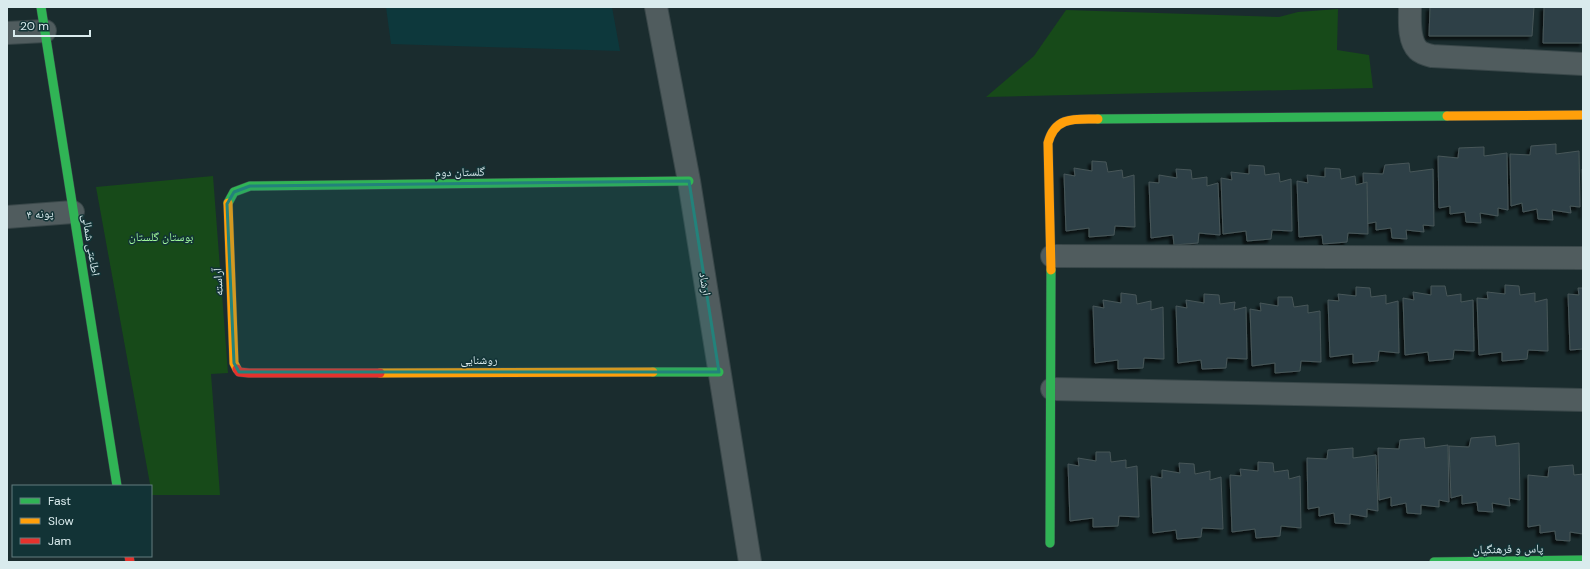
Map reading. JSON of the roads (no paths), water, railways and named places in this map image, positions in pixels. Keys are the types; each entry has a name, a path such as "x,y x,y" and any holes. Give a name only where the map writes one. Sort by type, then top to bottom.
{"street":[{"name":"اطاعتی شمالی","path":"41,7 117,485"},
{"name":"ارشاد","path":"656,7 689,181 750,562"},
{"path":"1410,7 1412,41 1418,51 1432,56 1583,64"},
{"path":"7,33 45,31"},
{"path":"1050,543 1052,256 1048,143 1050,131 1060,122 1077,119 1583,115"},
{"name":"گلستان دوم","path":"234,192 250,186 689,181"},
{"name":"آراسته","path":"234,192 227,204 234,363 239,372"},
{"name":"پونه ۴","path":"7,217 73,212"},
{"path":"1052,256 1583,258"},
{"name":"روشنایی","path":"239,372 719,372"},
{"path":"1052,389 1583,400"},
{"name":"پاس و فرهنگیان","path":"1434,562 1580,561"}],"park label":[{"name":"بوستان گلستان","path":"161,237"}]}
